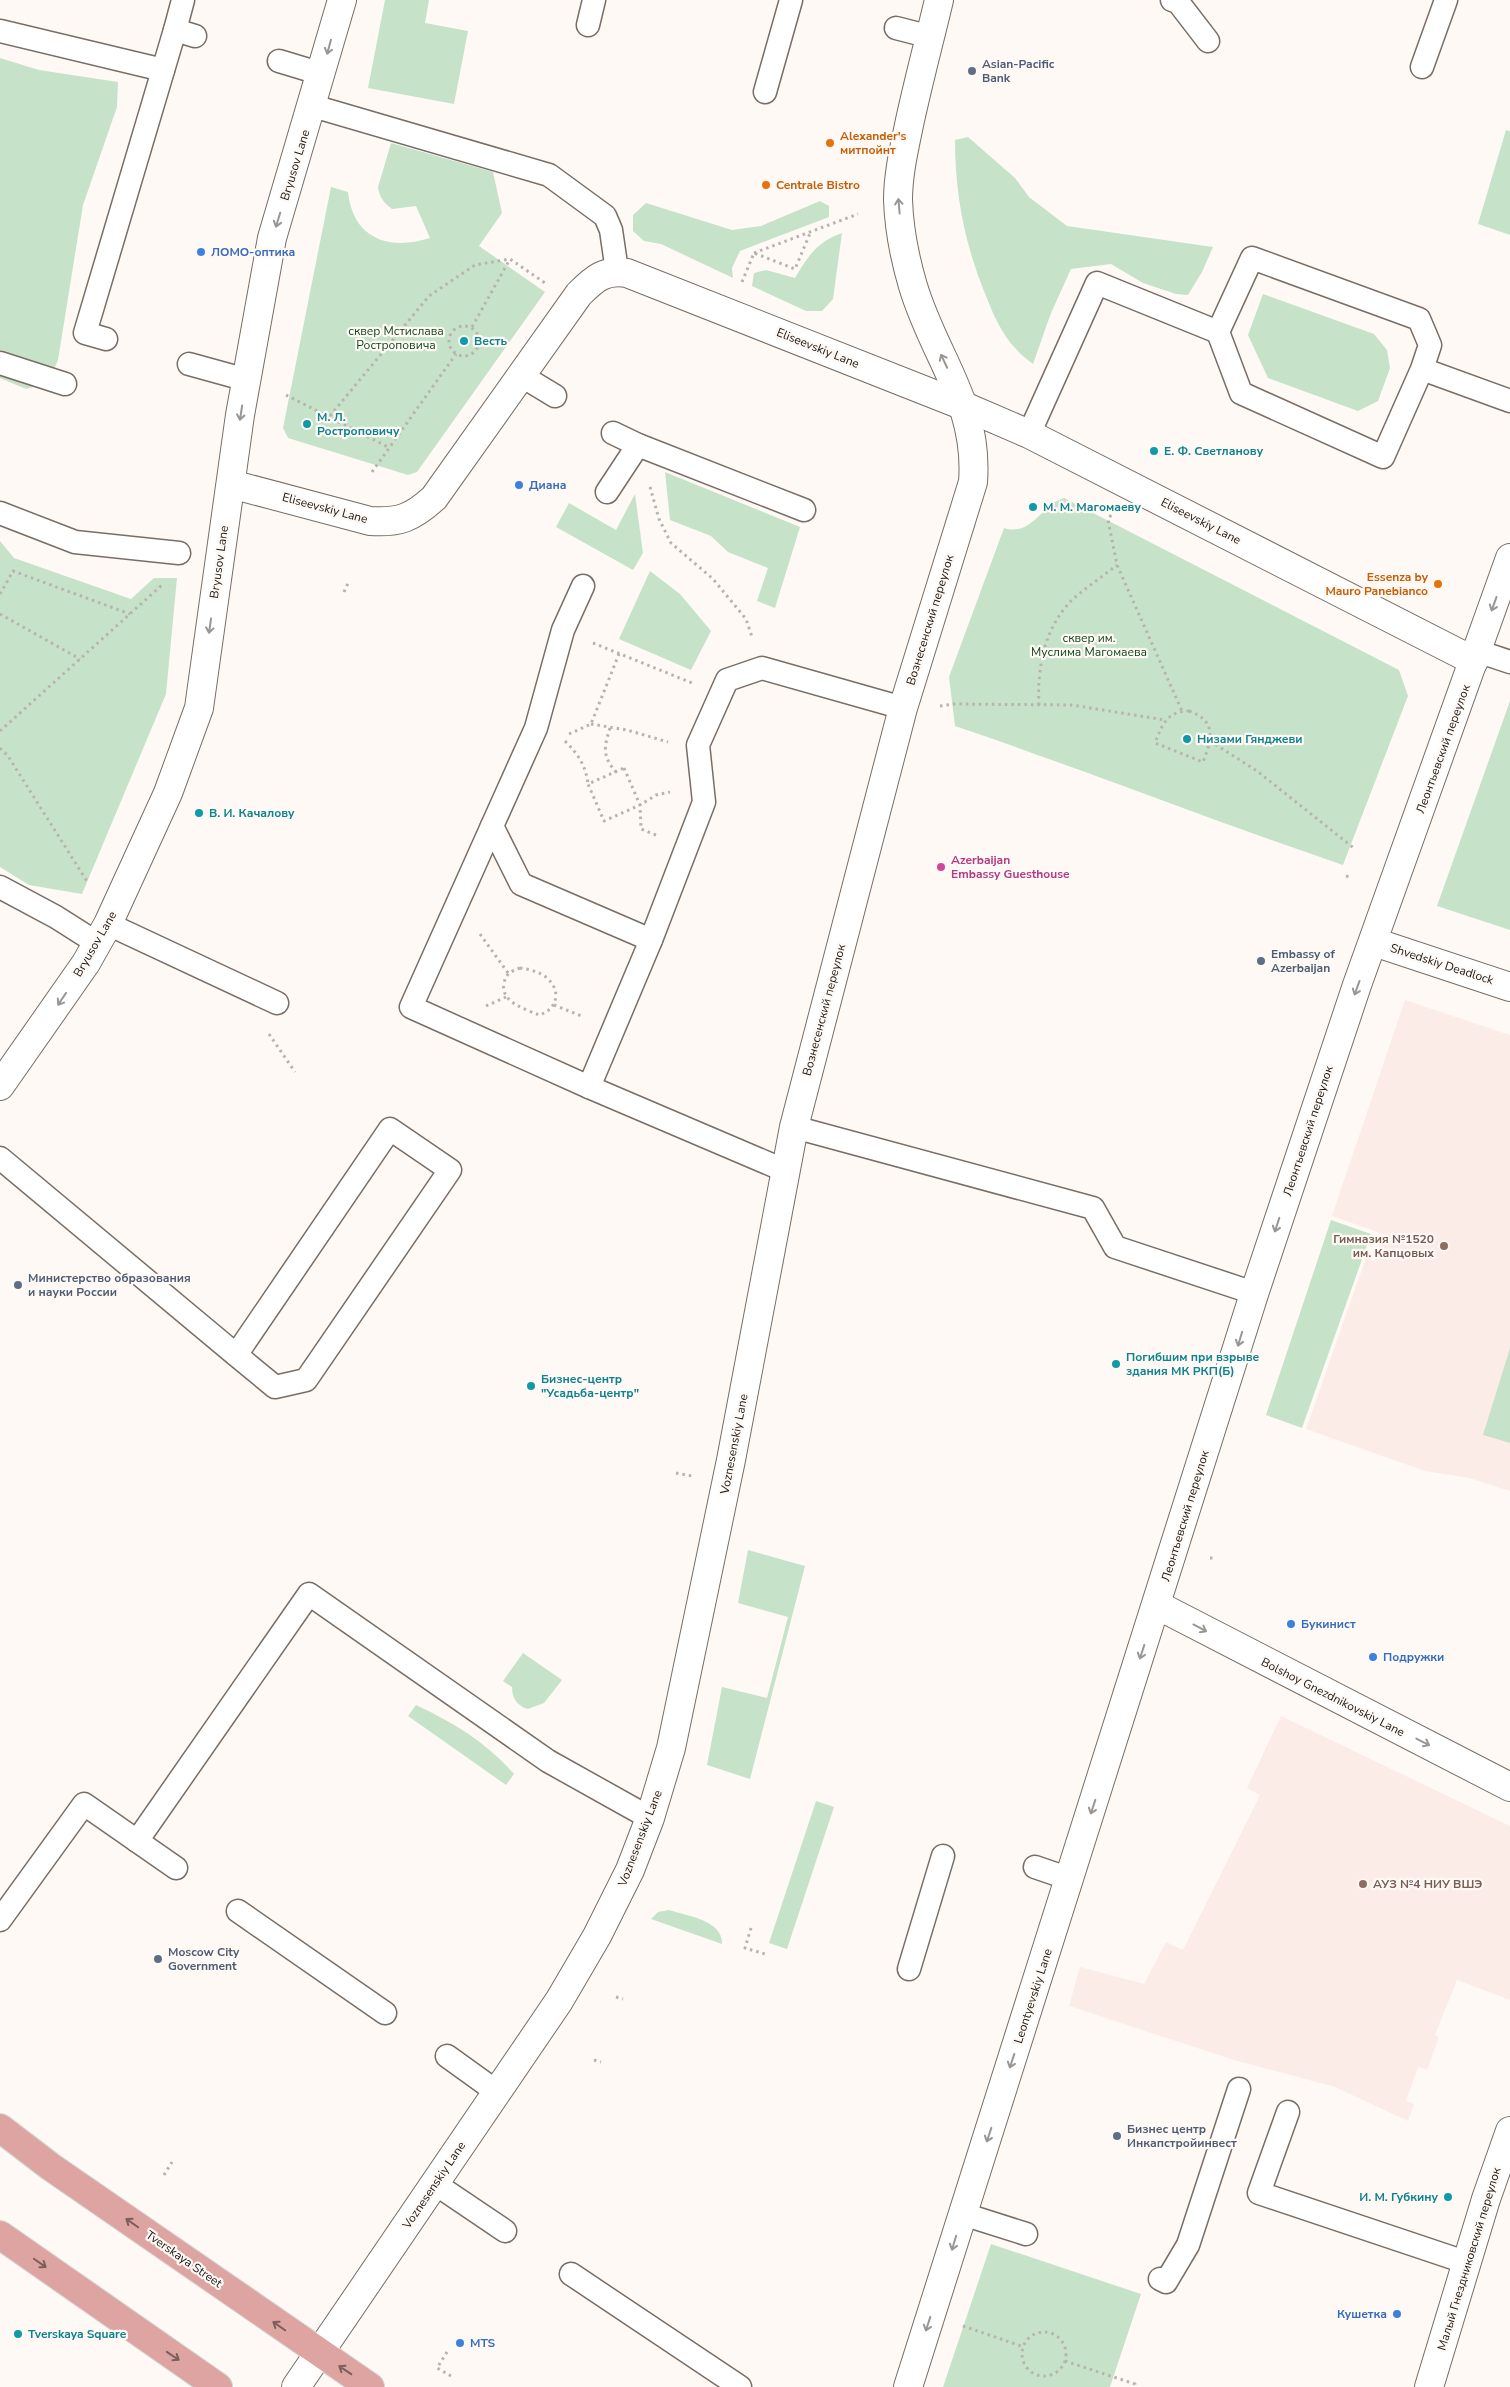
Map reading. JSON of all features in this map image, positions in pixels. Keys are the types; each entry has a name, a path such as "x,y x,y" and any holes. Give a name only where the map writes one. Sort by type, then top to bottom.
{"main road":[{"name":"Tverskaya Street","path":"0,2128 51,2167 319,2354 370,2387"},
{"path":"0,2235 218,2387"}],"street":[{"name":"Bryusov Lane","path":"0,1086 49,1018 102,933 168,794 199,708 218,558 272,238 313,106 342,0"},
{"name":"Вознесенский переулок","path":"650,1818 675,1730 731,1460 794,1127 903,708 973,482 975,458 973,438 964,406 913,286 903,242 898,200 902,158 939,0"},
{"name":"Eliseevskiy Lane","path":"231,484 370,521 390,522 405,519 434,498 579,294 600,275 617,271 628,273 1030,434 1476,656"},
{"path":"1476,656 1510,558"},
{"name":"Леонтьевский переулок","path":"1157,1605 1254,1292 1348,1012 1476,656"},
{"name":"Shvedskiy Deadlock","path":"1374,942 1510,987"},
{"name":"Bolshoy Gnezdnikovskiy Lane","path":"1157,1605 1510,1787"},
{"name":"Leontyevskiy Lane","path":"908,2387 1157,1605"},
{"name":"Voznesenskiy Lane","path":"296,2387 559,2001 598,1936 630,1870 650,1818"},
{"name":"Малый Гнездниковский переулок","path":"1429,2387 1486,2199 1510,2131"}],"lane":[{"path":"106,339 85,333 163,70 185,33 183,0"},
{"path":"588,25 594,0"},
{"path":"1172,0 1178,2 1208,41"},
{"path":"1422,68 1446,0"},
{"path":"765,92 798,1"},
{"path":"896,28 931,37"},
{"path":"0,31 163,70"},
{"path":"279,61 322,74"},
{"path":"313,106 549,175 605,216 611,230 617,271"},
{"path":"1252,258 1419,319 1430,345 1422,369 1383,457 1241,393 1218,332 1252,258"},
{"path":"1030,434 1097,283 1218,332"},
{"path":"0,363 65,384"},
{"path":"189,364 247,380"},
{"path":"1422,369 1510,401"},
{"path":"522,376 555,396"},
{"path":"613,433 638,445 804,510"},
{"path":"607,492 638,445"},
{"path":"0,513 75,542 179,553"},
{"path":"583,586 563,630 536,728 411,1007 589,1087 786,1171"},
{"path":"1476,656 1510,662"},
{"path":"589,1087 650,940 704,802 698,745 727,680 762,668 903,708"},
{"path":"492,826 521,884 650,940"},
{"path":"0,887 56,917 102,933 277,1003"},
{"path":"794,1127 1093,1208 1115,1247 1254,1292"},
{"path":"0,1158 275,1388 306,1380 450,1170 390,1130 236,1355"},
{"path":"137,1841 309,1594 548,1761 630,1809 650,1818"},
{"path":"0,1920 84,1804 176,1868"},
{"path":"909,1969 943,1856"},
{"path":"1035,1867 1070,1879"},
{"path":"238,1911 385,2013"},
{"path":"447,2056 498,2092"},
{"path":"1160,2279 1166,2282 1188,2245 1239,2090"},
{"path":"1288,2112 1259,2193 1468,2263"},
{"path":"434,2183 505,2231"},
{"path":"963,2214 1026,2234"},
{"path":"571,2274 740,2387"}],"path":[{"path":"745,274 754,253 858,214"},
{"path":"754,253 795,269 811,231"},
{"path":"330,416 429,296 475,265 510,260 547,284"},
{"path":"472,327 510,260"},
{"path":"456,354 449,342 451,333 458,327 472,327"},
{"path":"456,354 470,354 477,348 479,339 472,327"},
{"path":"372,472 456,354"},
{"path":"286,395 388,447"},
{"path":"1114,509 1108,520 1117,565 1182,711"},
{"path":"659,519 671,543 713,579 746,619 762,668"},
{"path":"1040,705 1038,681 1044,648 1054,622 1072,600 1117,565"},
{"path":"0,594 13,571 130,614"},
{"path":"0,731 161,585 169,581"},
{"path":"344,592 348,583"},
{"path":"0,614 80,659"},
{"path":"563,630 720,694"},
{"path":"591,724 619,654"},
{"path":"936,707 954,704 1072,705 1165,720"},
{"path":"1182,711 1189,711 1201,716 1209,728 1210,741 1203,762 1155,743 1165,720 1176,712 1182,711"},
{"path":"588,784 624,768 640,805 604,821 588,784 587,772 581,761 561,737 591,724 627,730 664,742 698,745"},
{"path":"610,728 604,744 607,761 616,772"},
{"path":"1210,741 1257,771 1350,847 1356,849"},
{"path":"0,748 8,756 90,886"},
{"path":"1346,876 1352,877"},
{"path":"449,921 479,934 509,973"},
{"path":"520,968 530,969 546,978 553,986 556,995 554,1005 548,1012 539,1015 513,1003 506,997 503,987 505,978 509,973 520,968"},
{"path":"676,1473 694,1477"},
{"path":"751,1928 745,1948 765,1954"},
{"path":"616,1997 623,2000"},
{"path":"594,2060 600,2062"},
{"path":"164,2175 172,2162"},
{"path":"954,2324 1024,2347"},
{"path":"1051,2333 1064,2344 1065,2361 1054,2374 1037,2375 1024,2364 1024,2347 1034,2334 1051,2333"},
{"path":"447,2352 437,2368 450,2376"},
{"path":"1065,2361 1135,2384 1134,2387"}],"shaded area":[{"name":"Гимназия №1520 им. Капцовых","path":"1405,1000 1510,1035 1510,1491 1469,1478 1425,1471 1306,1429 1366,1258 1374,1261 1383,1234 1332,1216"},
{"name":"АУЗ №4 НИУ ВШЭ","path":"1281,1716 1510,1826 1510,2000 1457,1980 1435,2035 1439,2037 1427,2070 1418,2067 1406,2101 1414,2104 1408,2121 1335,2087 1234,2060 1069,2006 1080,1967 1144,1984 1166,1942 1183,1950 1260,1795 1247,1788"}],"green space":[{"path":"385,0 429,0 425,23 468,31 454,104 368,88"},
{"path":"0,58 39,70 118,82 117,107 83,205 58,360 48,383 26,389 0,378"},
{"path":"1506,130 1510,131 1510,235 1478,224"},
{"path":"968,137 1015,178 1029,197 1067,226 1213,247 1202,272 1188,295 1176,294 1143,283 1111,264 1071,269 1051,313 1033,364 1018,351 1002,331 972,258 959,201 955,161 955,140"},
{"name":"сквер Мстислава Ростроповича","path":"391,143 493,172 502,213 479,246 545,292 417,472 408,475 288,438 283,428 331,187 348,192 351,208 357,221 365,231 376,238 387,242 401,243 430,238 416,206 392,209 379,194 378,187"},
{"path":"820,201 829,206 829,217 740,251 732,268 733,278 661,244 644,241 633,231 633,215 646,203 732,230 761,226"},
{"path":"842,233 833,299 822,311 806,311 752,286 754,273 766,270 795,278 804,263 820,245 826,240"},
{"path":"1263,294 1374,334 1387,350 1390,368 1378,401 1358,411 1268,378 1248,335"},
{"path":"665,472 800,527 775,608 757,601 768,568 728,552 711,536 670,520"},
{"path":"635,494 643,553 633,570 556,527 569,503 616,530"},
{"name":"сквер им. Муслима Магомаева","path":"1064,498 1399,670 1408,696 1343,865 955,726 949,677 1004,528 1014,530 1022,528 1036,519 1056,501"},
{"path":"0,541 14,558 131,599 154,578 177,578 166,694 82,894 29,885 0,867"},
{"path":"650,571 680,594 711,631 691,670 619,639"},
{"path":"1510,701 1510,930 1437,906"},
{"path":"1331,1220 1371,1234 1302,1428 1266,1415"},
{"path":"1510,1348 1510,1443 1483,1435"},
{"path":"748,1550 805,1566 750,1779 707,1765 722,1687 767,1698 788,1617 738,1603"},
{"path":"523,1653 562,1680 544,1703 528,1709 518,1704 514,1698 512,1687 503,1681"},
{"path":"416,1705 469,1734 504,1763 514,1774 506,1785 408,1716"},
{"path":"816,1801 834,1807 787,1949 769,1943"},
{"path":"669,1910 703,1920 710,1924 717,1929 721,1936 722,1944 651,1919 658,1912"},
{"path":"991,2244 1141,2294 1110,2387 943,2387"}],"place":[{"name":"Asian-Pacific Bank","path":"972,71"},
{"name":"Alexander's митпойнт","path":"830,143"},
{"name":"Centrale Bistro","path":"766,185"},
{"name":"ЛОМО-оптика","path":"201,252"},
{"name":"Весть","path":"464,341"},
{"name":"М. Л. Ростроповичу","path":"307,424"},
{"name":"Е. Ф. Светланову","path":"1154,451"},
{"name":"Диана","path":"519,485"},
{"name":"М. М. Магомаеву","path":"1033,507"},
{"name":"Essenza by Mauro Panebianco","path":"1438,584"},
{"name":"Низами Гянджеви","path":"1187,739"},
{"name":"В. И. Качалову","path":"199,813"},
{"name":"Azerbaijan Embassy Guesthouse","path":"941,867"},
{"name":"Embassy of Azerbaijan","path":"1261,961"},
{"name":"Гимназия №1520 им. Капцовых","path":"1444,1246"},
{"name":"Министерство образования и науки России","path":"18,1285"},
{"name":"Погибшим при взрыве здания МК РКП(Б)","path":"1116,1364"},
{"name":"Бизнес-центр \"Усадьба-центр\"","path":"531,1386"},
{"name":"Букинист","path":"1291,1624"},
{"name":"Подружки","path":"1373,1657"},
{"name":"АУЗ №4 НИУ ВШЭ","path":"1363,1884"},
{"name":"Moscow City Government","path":"158,1959"},
{"name":"Бизнес центр Инкапстройинвест","path":"1117,2136"},
{"name":"И. М. Губкину","path":"1448,2197"},
{"name":"Кушетка","path":"1397,2314"},
{"name":"Tverskaya Square","path":"18,2334"},
{"name":"MTS","path":"460,2343"}]}
